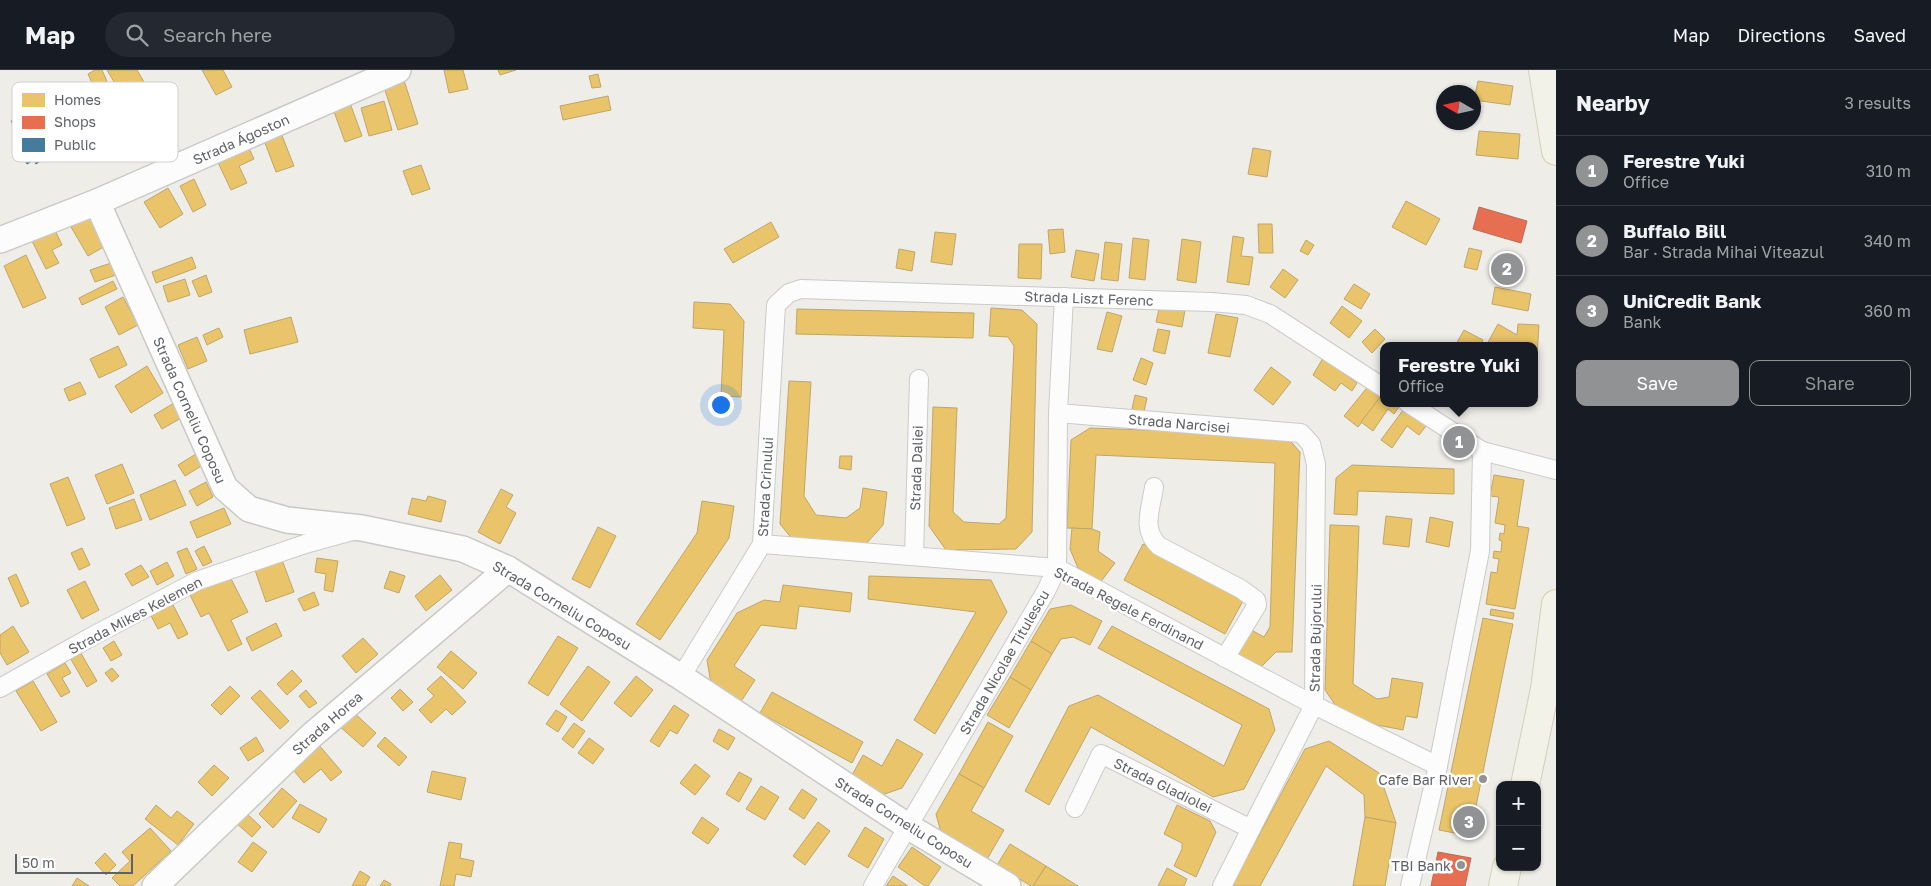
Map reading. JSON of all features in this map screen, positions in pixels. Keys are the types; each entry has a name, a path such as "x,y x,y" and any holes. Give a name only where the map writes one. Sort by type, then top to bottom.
{"main road":[{"path":"1543,70 1556,151"},
{"path":"1526,781 1550,690 1556,604"},
{"path":"1503,886 1506,871"}],"street":[{"name":"Strada Ágoston","path":"0,240 97,202 398,70"},
{"name":"Strada Corneliu Coposu","path":"97,202 225,488 250,509 287,520 362,528 463,549 508,569 681,677 909,827 1008,886"},
{"name":"Strada Liszt Ferenc","path":"776,305 789,293 801,289 1211,302 1246,305 1270,314 1380,385"},
{"name":"Strada Nicolae Titulescu","path":"873,886 1046,591 1057,568 1058,413 1064,297"},
{"name":"Strada Crinului","path":"681,677 762,544 776,305"},
{"name":"Strada Daliei","path":"914,556 918,379"},
{"path":"1414,407 1482,451 1556,470"},
{"name":"Strada Narcisei","path":"1058,413 1300,433"},
{"name":"Strada Bujorului","path":"1222,886 1314,705 1316,464 1311,444 1300,433"},
{"path":"1410,886 1438,766 1480,551 1482,451"},
{"path":"1154,487 1148,529 1153,540 1159,546 1241,589 1256,600 1257,605 1225,658"},
{"name":"Strada Mikes Kelemen","path":"0,688 197,581 305,544 362,528"},
{"name":"Strada Regele Ferdinand","path":"762,544 1057,568 1314,705 1438,766"},
{"name":"Strada Horea","path":"155,886 311,736 508,569"},
{"name":"Strada Gladiolei","path":"1075,808 1101,754 1251,829"}],"building: Homes":[{"path":"95,70 102,70 107,82 92,82 88,74"},
{"path":"107,70 137,70 144,82 114,82"},
{"path":"202,70 223,70 232,87 216,95"},
{"path":"444,70 463,70 468,89 449,93"},
{"path":"498,70 516,70 500,75"},
{"path":"402,74 418,124 398,130 382,81"},
{"path":"598,74 601,87 592,88 589,76"},
{"path":"1478,81 1513,86 1510,105 1481,101 1481,85 1477,85"},
{"path":"608,96 611,110 563,120 560,106"},
{"path":"384,101 392,130 369,136 361,108"},
{"path":"350,103 362,136 345,142 333,109"},
{"path":"279,128 294,166 276,172 262,135"},
{"path":"1479,131 1520,134 1518,159 1476,155"},
{"path":"245,140 254,159 239,166 247,183 231,190 214,154"},
{"path":"1253,148 1271,151 1267,177 1248,174"},
{"path":"421,165 430,189 412,195 403,171"},
{"path":"194,179 206,205 193,212 180,186"},
{"path":"168,188 183,214 160,228 144,202"},
{"path":"1406,201 1440,219 1426,245 1392,227"},
{"path":"90,216 107,245 88,256 71,227"},
{"path":"771,222 779,237 733,263 724,249"},
{"path":"1258,224 1272,224 1273,253 1259,253"},
{"path":"54,228 62,245 52,250 59,263 46,269 31,239"},
{"path":"1063,229 1065,252 1050,254 1048,230"},
{"path":"935,232 956,234 952,265 931,262"},
{"path":"1233,236 1244,238 1241,256 1253,257 1249,285 1227,282"},
{"path":"1133,238 1149,240 1145,280 1129,278"},
{"path":"1182,239 1201,242 1196,283 1177,280"},
{"path":"1306,240 1314,245 1308,255 1300,251"},
{"path":"1105,242 1122,244 1118,281 1101,279"},
{"path":"1019,244 1042,244 1041,279 1018,278"},
{"path":"1469,248 1482,251 1477,270 1464,267"},
{"path":"899,249 915,252 912,271 896,268"},
{"path":"1076,250 1099,254 1094,281 1071,277"},
{"path":"26,255 46,298 23,308 4,266"},
{"path":"192,257 196,268 156,283 152,272"},
{"path":"111,263 116,275 95,282 90,270"},
{"path":"1283,269 1298,280 1285,298 1270,287"},
{"path":"206,275 212,292 199,297 192,281"},
{"path":"185,279 190,295 168,302 163,286"},
{"path":"113,281 117,289 82,305 79,298"},
{"path":"1354,284 1370,294 1361,309 1344,299"},
{"path":"1495,287 1531,294 1528,311 1492,304"},
{"path":"123,297 138,325 119,335 105,307"},
{"path":"694,302 730,304 744,321 741,397 721,396 724,330 693,328"},
{"path":"1160,305 1185,310 1182,327 1156,322"},
{"path":"1342,306 1362,321 1349,338 1330,323"},
{"path":"991,308 1022,310 1037,324 1032,532 1016,549 946,550 929,526 933,407 957,408 953,512 964,522 999,524 1006,518 1014,346 1008,337 989,336"},
{"path":"797,309 974,313 973,338 796,334"},
{"path":"1107,312 1122,316 1112,352 1097,349"},
{"path":"1216,314 1238,318 1230,357 1208,353"},
{"path":"291,317 298,342 250,354 244,330"},
{"path":"1498,324 1517,335 1518,324 1539,325 1538,342 1488,342"},
{"path":"219,328 223,337 207,345 203,335"},
{"path":"1158,329 1170,331 1165,354 1153,351"},
{"path":"1375,329 1385,339 1380,342 1372,353 1362,342"},
{"path":"1464,330 1483,340 1482,342 1457,342"},
{"path":"197,337 207,361 188,369 178,345"},
{"path":"118,346 127,365 99,378 90,359"},
{"path":"1141,358 1153,363 1146,385 1133,380"},
{"path":"1323,358 1357,383 1352,391 1341,383 1335,391 1313,375"},
{"path":"147,366 163,393 131,413 115,386"},
{"path":"1271,367 1291,382 1273,405 1254,390"},
{"path":"789,381 811,382 804,496 816,515 846,518 860,508 863,488 887,492 883,525 865,545 793,540 780,524"},
{"path":"80,382 86,394 69,401 64,389"},
{"path":"1370,384 1380,392 1381,407 1379,409 1375,406 1358,427 1344,416"},
{"path":"1135,395 1147,398 1144,412 1132,409"},
{"path":"1380,397 1380,407 1399,407 1394,414 1388,409 1373,431 1361,422"},
{"path":"174,403 183,417 162,429 154,415"},
{"path":"1405,407 1429,422 1419,435 1407,426 1392,448 1381,440"},
{"path":"1090,428 1285,435 1300,452 1292,652 1276,652 1260,668 1232,652 1246,627 1264,637 1270,627 1275,463 1096,455 1092,529 1067,528 1071,440"},
{"path":"1460,452 1463,455 1460,458 1457,455"},
{"path":"196,454 203,465 185,476 178,465"},
{"path":"840,456 852,456 851,470 839,468"},
{"path":"122,464 134,493 107,504 95,475"},
{"path":"1352,465 1454,469 1454,494 1358,491 1357,515 1334,514 1336,478"},
{"path":"1494,475 1524,480 1517,526 1529,528 1515,609 1486,604 1491,572 1497,573 1499,559 1493,558 1494,551 1501,552 1502,541 1499,540 1500,533 1504,534 1505,525 1495,523 1499,497 1490,496"},
{"path":"68,477 85,519 67,526 50,484"},
{"path":"175,480 186,505 150,520 140,495"},
{"path":"206,482 213,497 197,506 189,491"},
{"path":"501,489 513,495 506,507 516,513 500,544 478,532"},
{"path":"428,496 446,501 441,522 408,514 412,498 426,501"},
{"path":"134,499 142,520 116,529 109,508"},
{"path":"702,501 734,506 729,538 660,640 636,624 697,533"},
{"path":"224,508 231,524 197,538 190,522"},
{"path":"1386,516 1412,519 1409,547 1383,544"},
{"path":"1430,517 1453,522 1449,547 1426,542"},
{"path":"1330,525 1359,526 1353,684 1377,699 1389,697 1392,678 1423,683 1417,718 1406,716 1403,730 1377,725 1338,709 1325,690"},
{"path":"598,527 616,536 590,588 572,579"},
{"path":"1072,528 1092,529 1100,532 1098,551 1115,563 1099,584 1078,568 1070,549"},
{"path":"1143,544 1244,599 1225,634 1124,580"},
{"path":"204,546 212,562 203,566 195,551"},
{"path":"82,548 90,565 79,570 71,553"},
{"path":"187,548 197,569 186,574 177,552"},
{"path":"317,558 338,561 333,592 324,590 326,574 315,572"},
{"path":"282,560 294,592 266,602 255,570"},
{"path":"167,562 174,576 157,585 150,571"},
{"path":"141,565 149,577 132,586 125,574"},
{"path":"390,571 405,576 399,593 384,588"},
{"path":"16,574 29,603 21,607 8,578"},
{"path":"229,575 248,612 231,620 242,644 228,651 209,613 201,617 190,595"},
{"path":"440,575 452,590 426,611 415,596"},
{"path":"869,576 991,580 1007,612 935,734 914,720 976,612 868,599"},
{"path":"85,581 99,610 82,619 67,590"},
{"path":"783,585 852,593 850,612 799,606 796,629 761,625 734,666 755,680 740,703 711,684 707,660 737,613 764,600 780,602"},
{"path":"314,592 319,605 304,611 298,599"},
{"path":"171,601 188,634 178,639 170,623 158,629 149,612"},
{"path":"1071,605 1102,621 1090,645 1073,637 1061,639 1052,654 1031,641 1050,609"},
{"path":"1491,609 1514,613 1513,619 1490,615"},
{"path":"1483,618 1513,624 1470,836 1439,830"},
{"path":"276,623 282,636 252,651 246,638"},
{"path":"13,626 29,652 7,665 0,653 0,635"},
{"path":"1112,626 1269,709 1275,730 1244,789 1213,797 1091,727 1049,805 1025,791 1069,706 1098,695 1224,766 1242,725 1098,648"},
{"path":"558,636 578,648 548,696 528,683"},
{"path":"363,638 378,654 356,673 342,656"},
{"path":"114,641 122,655 111,661 103,648"},
{"path":"1031,641 1052,654 1031,690 1010,677"},
{"path":"79,650 97,681 87,687 69,656"},
{"path":"451,651 477,673 463,689 437,667"},
{"path":"65,663 71,673 62,678 70,692 61,697 47,674"},
{"path":"588,666 610,682 582,721 560,704"},
{"path":"112,668 119,676 112,682 105,673"},
{"path":"292,670 302,681 287,695 277,684"},
{"path":"441,676 466,702 452,715 446,709 431,723 419,710 434,696 427,689"},
{"path":"636,676 653,690 631,717 614,703"},
{"path":"1010,677 1031,690 1009,728 987,715"},
{"path":"33,681 57,722 41,731 16,691"},
{"path":"230,686 240,696 221,715 211,705"},
{"path":"400,689 413,702 403,711 391,698"},
{"path":"260,690 289,721 280,729 251,698"},
{"path":"306,690 317,703 309,708 299,696"},
{"path":"772,692 863,742 852,763 760,713"},
{"path":"674,705 689,715 677,734 670,730 659,747 650,741"},
{"path":"351,710 376,733 363,747 338,725"},
{"path":"556,710 567,717 558,732 546,724"},
{"path":"988,722 1013,736 984,788 959,774"},
{"path":"574,723 585,731 573,748 562,739"},
{"path":"719,729 735,738 728,750 713,741"},
{"path":"256,737 264,751 248,761 240,748"},
{"path":"385,737 407,757 399,766 377,746"},
{"path":"589,738 604,749 593,764 578,753"},
{"path":"897,739 923,754 902,788 882,795 851,777 863,755 882,766"},
{"path":"1329,741 1379,773 1396,823 1365,817 1364,795 1326,766 1260,886 1232,886 1305,749"},
{"path":"318,744 342,772 331,781 321,769 304,783 291,767"},
{"path":"695,764 710,776 695,795 680,783"},
{"path":"214,765 229,778 212,796 198,782"},
{"path":"432,771 466,778 461,800 427,792"},
{"path":"739,772 752,779 739,802 726,794"},
{"path":"959,774 984,788 971,811 1004,830 986,861 942,836 936,814"},
{"path":"761,786 779,797 765,820 746,809"},
{"path":"282,788 297,801 273,828 259,814"},
{"path":"802,789 817,799 804,819 789,809"},
{"path":"300,804 327,819 319,833 292,818"},
{"path":"156,805 171,818 177,811 194,824 178,845 145,819"},
{"path":"1177,805 1210,821 1216,832 1196,877 1174,866 1182,849 1182,843 1164,834"},
{"path":"245,812 261,827 252,837 236,823"},
{"path":"702,817 719,829 708,844 692,833"},
{"path":"1365,817 1396,823 1385,886 1353,886"},
{"path":"818,822 830,831 805,865 793,856"},
{"path":"865,827 884,839 868,868 848,856"},
{"path":"150,828 171,851 133,886 120,886 112,878 130,861 122,852"},
{"path":"253,842 267,852 252,872 238,862"},
{"path":"449,842 462,844 460,858 474,861 471,877 456,874 454,886 440,886"},
{"path":"1010,844 1046,866 1033,886 997,865"},
{"path":"912,847 941,867 928,886 925,886 898,867"},
{"path":"105,853 116,865 106,875 95,863"},
{"path":"1046,866 1078,886 1033,886"},
{"path":"1167,868 1187,879 1184,886 1158,886"},
{"path":"360,871 370,877 365,886 352,886"},
{"path":"893,876 908,886 886,886"},
{"path":"77,878 89,886 72,886"},
{"path":"384,880 391,884 390,886 380,886"}],"building: Shops":[{"path":"1479,207 1527,221 1521,243 1473,229"},
{"path":"1438,852 1471,858 1465,886 1431,886"}],"place":[{"name":"Buffalo Bill","path":"1507,269"},
{"name":"Ferestre Yuki","path":"1459,442"},
{"name":"Cafe Bar River","path":"1483,779"},
{"name":"UniCredit Bank","path":"1469,822"},
{"name":"TBI Bank","path":"1461,865"}]}
